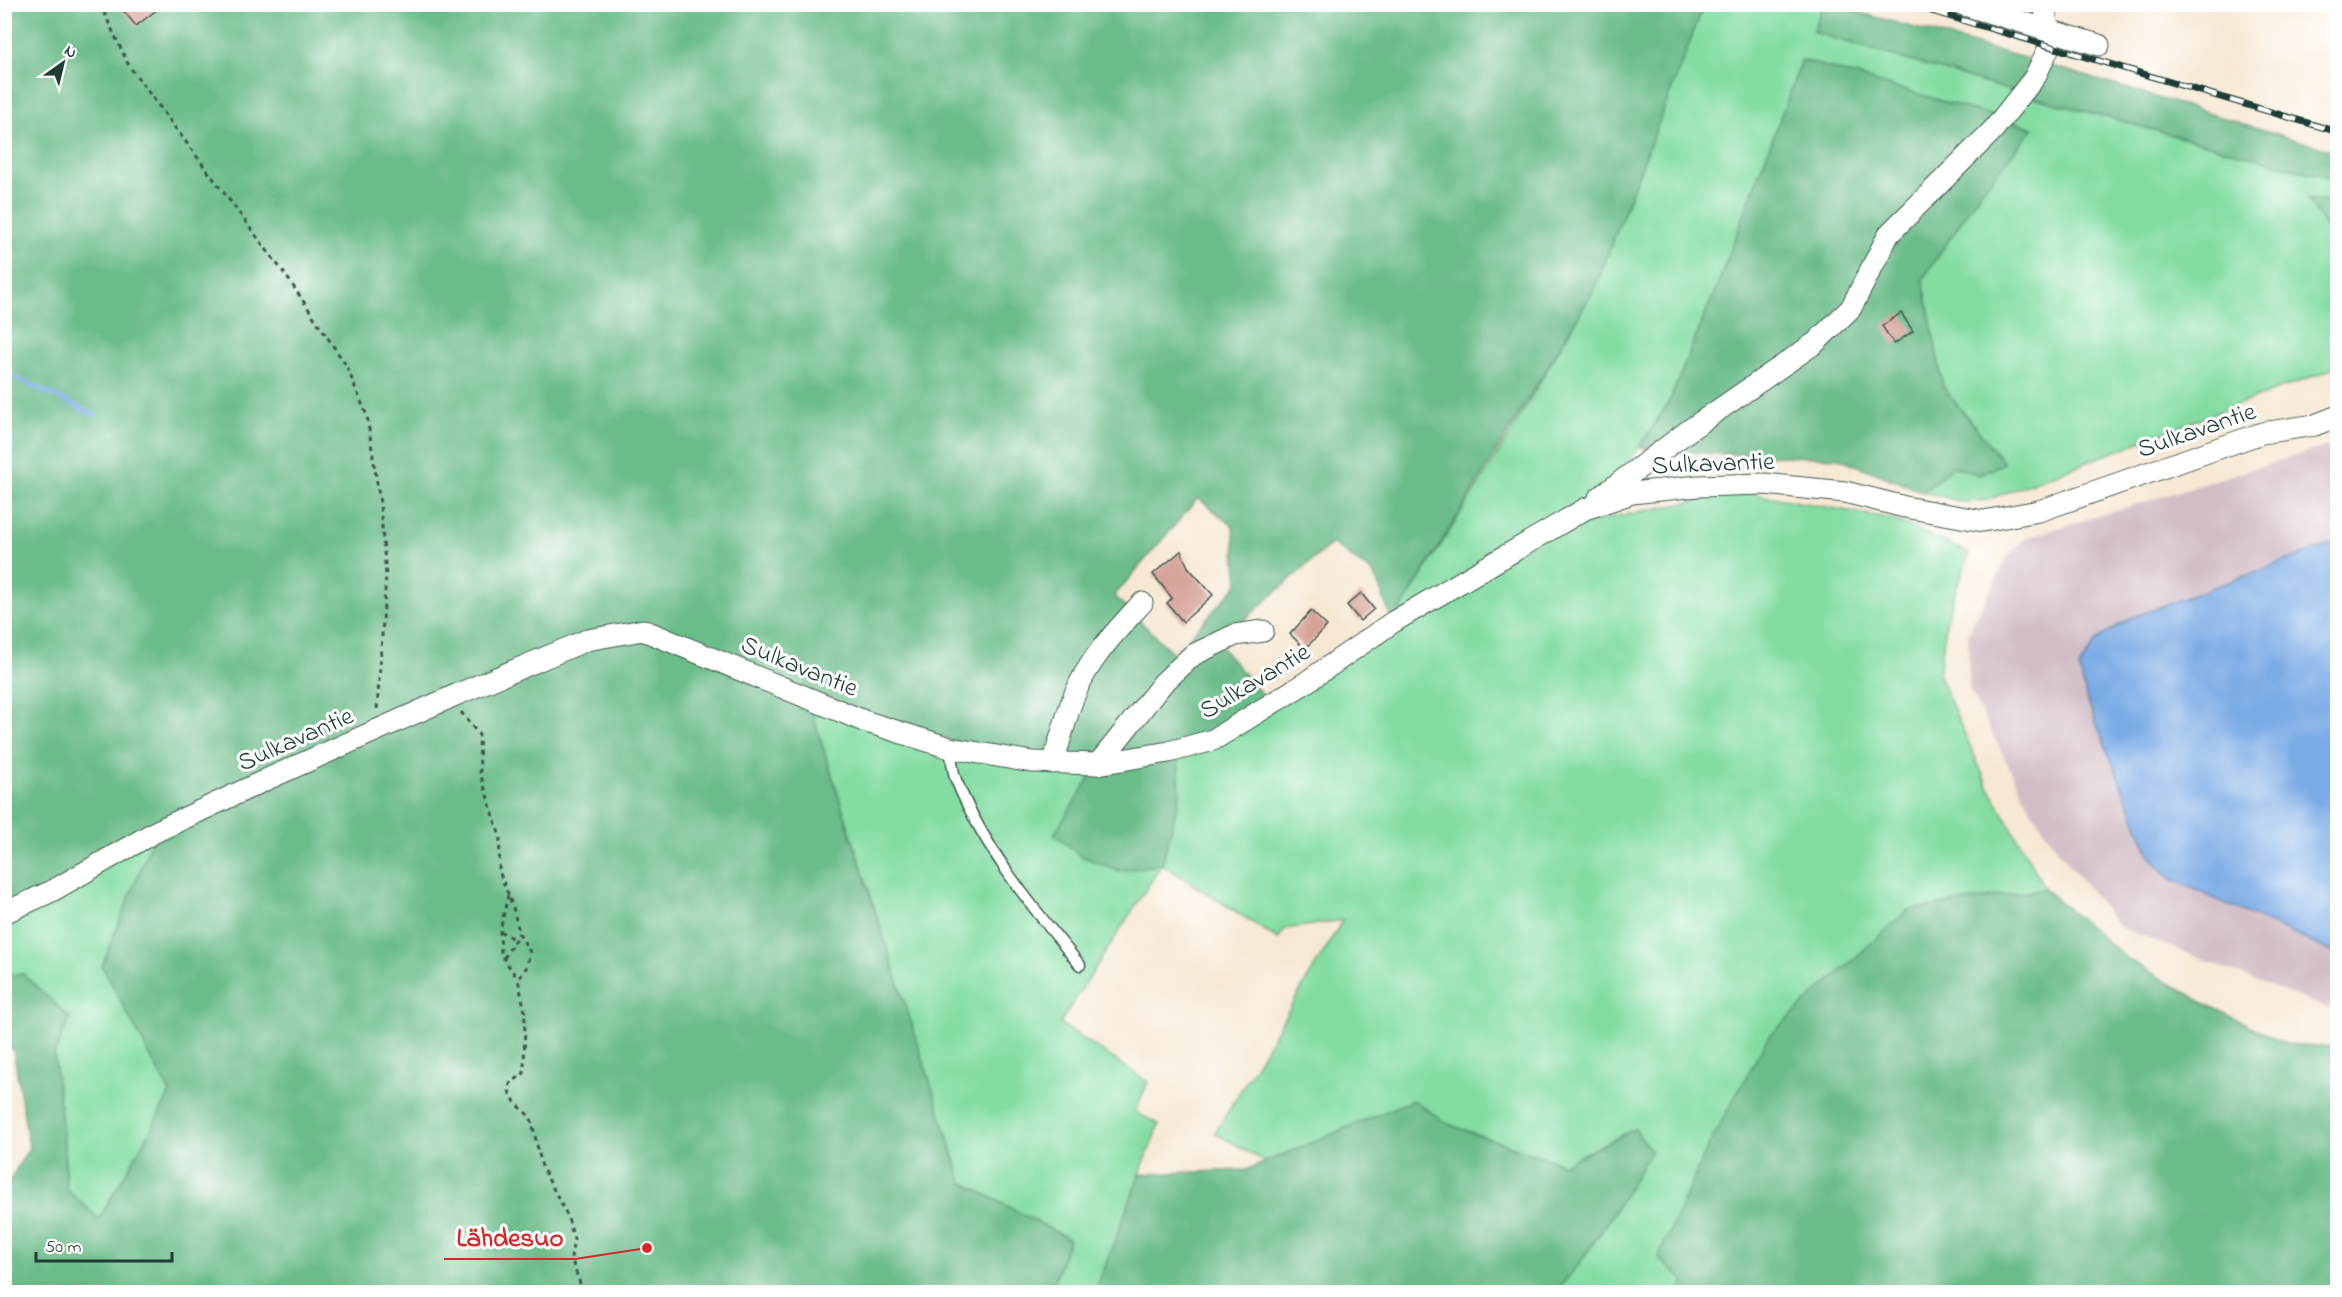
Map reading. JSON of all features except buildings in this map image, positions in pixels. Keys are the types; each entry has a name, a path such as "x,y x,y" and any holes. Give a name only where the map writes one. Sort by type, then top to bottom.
{"street":[{"path":"1961,4 2100,45"},
{"path":"1585,509 1688,431 1815,343 1851,308 1889,234 1993,130 2035,78 2049,47 2046,7"},
{"name":"Sulkavantie","path":"4,913 52,891 155,832 372,732 587,640 644,630 864,721 950,748 1032,762 1098,764 1169,752 1213,740 1305,683 1393,622 1585,509 1632,493 1698,486 1764,484 1845,492 1905,507 1983,521 2039,511 2262,433 2315,425 2337,416"},
{"path":"1052,763 1074,696 1101,647 1142,603"},
{"path":"1098,764 1163,683 1193,655 1235,635 1263,631"}],"lane":[{"path":"950,748 955,778 990,848 1028,902 1080,964"}],"path":[{"path":"100,4 129,66 287,277 346,365 367,416 380,503 386,576 378,705 372,732"},
{"path":"450,698 478,735 480,772 500,837 499,871 519,933 530,952 526,968 519,980"},
{"path":"508,894 500,931 501,955 519,980 525,1012 524,1073 510,1084 509,1091 515,1102 531,1118 542,1167 567,1215 574,1239 571,1258 583,1293"},
{"path":"500,931 514,940"},
{"path":"504,958 519,933"}],"shaded area":[{"path":"2337,443 2337,1012 2119,927 2054,845 2030,808 1969,688 1968,633 2009,555 2026,538"}],"green space":[{"path":"5,5 1704,5 1594,290 1393,622 1374,574 1332,543 1218,643 1270,704 1178,749 1180,796 1162,864 1120,871 1081,856 1054,834 1098,765 1032,762 807,698 962,1182 1069,1239 1051,1292 5,1292 5,1188 29,1148 13,1047 5,1053 5,975 23,974 70,1018 54,1053 64,1142 66,1189 99,1219 170,1093 102,966 155,833 5,913","holes":["1198,498 1233,526 1238,584 1174,654 1114,596"]},
{"path":"1704,5 1823,5 1813,32 2022,94 2337,180 2337,205 2308,198 2337,246 2337,367 1987,500 1963,502 1923,492 1953,466 1979,475 2004,463 1943,387 1923,279 1977,197 2033,128 1802,60 1720,279 1669,402 1613,487 1581,523 1744,492 1892,519 1969,553 1947,616 1939,676 1987,784 2045,889 1908,910 1684,1281 1680,1292 1555,1292 1595,1242 1650,1151 1635,1129 1563,1164 1450,1125 1413,1100 1266,1162 1215,1133 1343,920 1285,929 1278,939 1162,864 1060,1023 1148,1082 1135,1112 1159,1124 1133,1192 1109,1292 980,1292 1069,1239 962,1182 807,697 1178,749 1393,622 1499,452 1594,290"},
{"path":"1823,5 1832,5 2042,63 2337,152 2337,180 2022,94 1813,32"},
{"path":"1802,60 2034,128 1977,197 1923,279 1943,387 2004,463 1979,475 1953,466 1923,492 1839,458 1704,453 1640,447 1669,402 1720,279"},
{"path":"2307,198 2337,205 2337,246"},
{"path":"155,832 102,966 170,1093 99,1219 66,1189 64,1142 54,1053 70,1018 23,974 5,975 4,913"},
{"path":"2045,889 2126,958 2204,1003 2286,1044 2337,1047 2337,1292 1680,1292 1684,1281 1658,1258 1709,1144 1769,1036 1908,910"},
{"path":"1413,1100 1450,1125 1563,1164 1635,1129 1651,1151 1594,1242 1555,1292 1095,1292 1140,1174 1246,1170"}],"water":[{"path":"2338,542 2337,954 2171,879 2150,856 2087,700 2079,667 2099,638 2130,618"}],"waterway":[{"path":"4,372 95,415"}],"railway":[{"path":"1908,4 2338,132"}],"place":[{"name":"Lähdesuo","path":"647,1248"}]}
